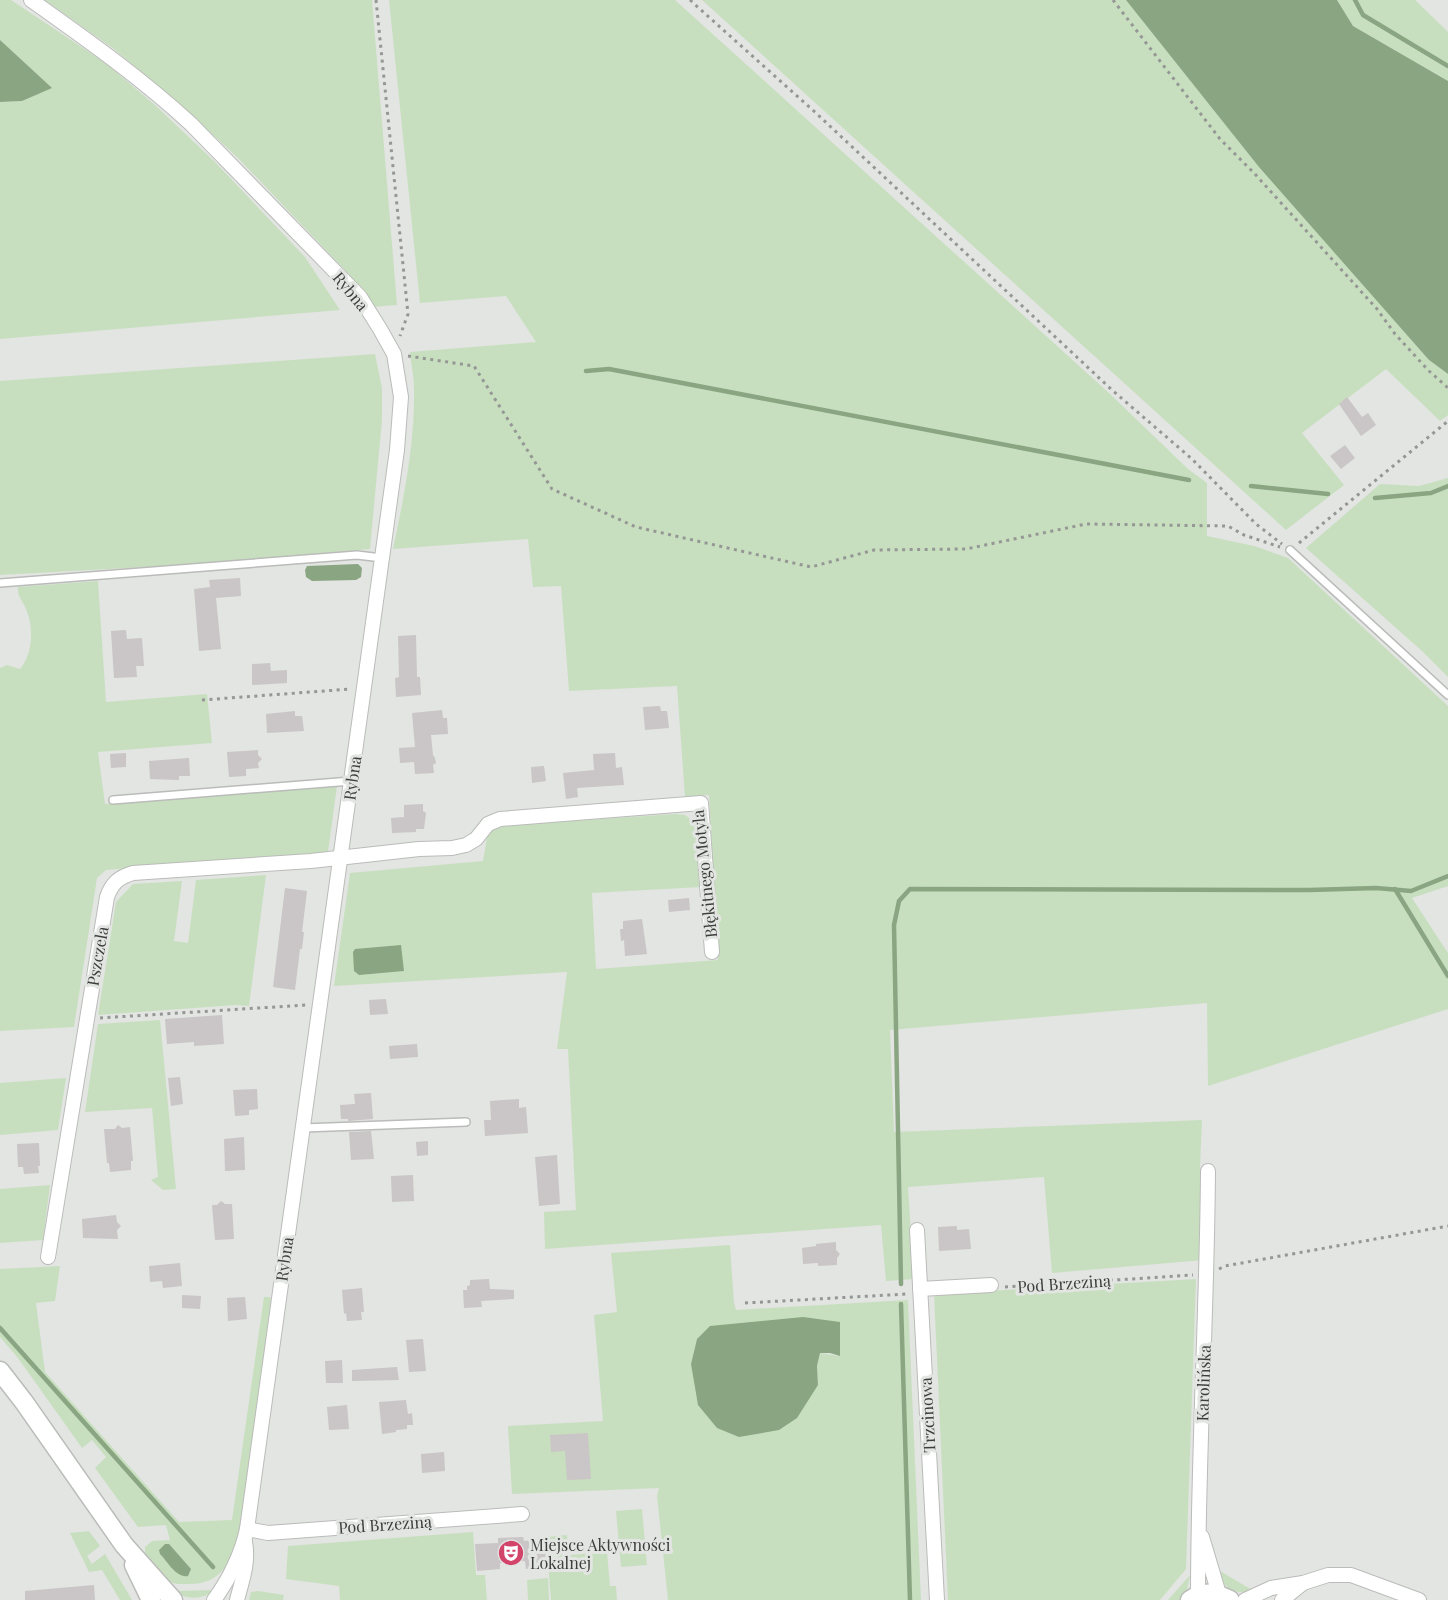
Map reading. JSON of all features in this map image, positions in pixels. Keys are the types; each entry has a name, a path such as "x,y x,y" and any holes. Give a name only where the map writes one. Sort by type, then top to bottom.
{"street":[{"name":"Rybna","path":"30,0 109,56 166,101 360,297 394,354 401,397 397,450 246,1534 246,1561 237,1600"},
{"name":"Błękitnego Motyla","path":"582,813 701,803 712,952"},
{"name":"Pszczela","path":"48,1257 107,897 113,883 122,876 133,873 452,848 476,839 488,824 500,819 582,813"},
{"name":"Karolińska","path":"1194,1598 1208,1274 1208,1171"},
{"name":"Trzcinowa","path":"917,1230 937,1600"},
{"path":"920,1291 991,1285"},
{"path":"0,1371 124,1545 173,1600"},
{"name":"Pod Brzeziną","path":"246,1534 522,1514"},
{"path":"1198,1520 1224,1597"},
{"name":"Rybna","path":"214,1600 226,1582 246,1534"},
{"path":"124,1545 151,1600"},
{"path":"1245,1600 1271,1588 1303,1583 1328,1575 1351,1575 1419,1600"},
{"path":"1282,1600 1303,1583"},
{"path":"1194,1598 1213,1593 1224,1597"}],"lane":[{"path":"1290,550 1448,695"},
{"path":"0,583 357,555 382,558"},
{"path":"113,800 351,781"},
{"path":"303,1128 466,1122"}],"path":[{"path":"376,0 408,314 394,354 474,366 552,489 636,527 811,567 874,550 966,549 1086,524 1228,526 1244,535 1290,550"},
{"path":"690,0 817,114 1103,382 1192,459 1256,524 1290,550"},
{"path":"1113,0 1220,139 1254,173 1377,309 1395,334 1448,388"},
{"path":"1290,550 1448,421"},
{"path":"202,700 364,688"},
{"path":"86,1020 320,1004"},
{"name":"Pod Brzeziną","path":"991,1285 1002,1287 1208,1274 1225,1266 1448,1226"},
{"path":"745,1303 920,1291"}],"shaded area":[{"path":"0,0 11,0 104,62 155,105 216,163 305,257 340,310 0,339 0,102 22,101 51,88 0,40"},
{"path":"45,0 372,0 397,305 372,307 343,268 237,157 114,49"},
{"path":"389,0 675,0 1109,393 1188,469 1207,483 1207,536 1254,546 1288,558 1448,706 1448,886 1412,898 1448,953 1448,1009 1208,1086 1207,1003 890,1030 894,1132 1202,1120 1200,1167 1204,1260 1052,1273 1044,1177 908,1187 914,1279 886,1281 881,1225 545,1249 544,1212 576,1210 568,1049 557,1049 567,972 334,986 350,873 483,861 488,832 496,826 685,815 697,823 701,887 592,893 596,969 718,960 709,795 685,797 677,686 569,691 561,586 533,587 528,539 393,549 405,489 413,429 414,384 410,352 536,342 506,296 420,303"},
{"path":"702,0 1127,0 1429,360 1448,374 1448,415 1440,421 1386,369 1302,433 1344,485 1286,530"},
{"path":"1126,0 1337,0 1353,26 1448,81 1448,374 1429,360 1259,167"},
{"path":"1337,0 1415,0 1448,32 1448,81 1353,26"},
{"path":"0,40 52,88 22,101 0,102"},
{"path":"375,354 382,388 382,420 370,549 181,565 0,575 0,381"},
{"path":"1448,478 1448,677 1306,548 1380,484 1419,486"},
{"path":"358,564 362,568 361,577 356,580 312,581 306,577 307,566"},
{"path":"98,581 106,702 207,694 212,743 98,752 105,804 337,786 328,852 106,870 97,878 74,1027 0,1031 0,668 7,665 20,669 30,648 29,616 19,596 18,587"},
{"path":"266,875 249,1006 98,1015 116,902 133,884 182,881 174,941 188,943 196,880"},
{"path":"401,945 404,971 359,975 354,971 353,952 355,949"},
{"path":"160,1020 176,1189 163,1190 151,1180 158,1177 152,1108 85,1112 98,1024"},
{"path":"66,1078 58,1130 0,1135 0,1083"},
{"path":"50,1185 43,1240 0,1243 0,1189"},
{"path":"730,1245 736,1310 908,1300 921,1600 668,1600 657,1496 659,1488 512,1494 508,1426 603,1421 594,1315 617,1312 611,1253","holes":["840,1322 840,1356 820,1353 817,1366 818,1385 691,1364 697,1339"]},
{"path":"60,1266 55,1301 36,1303 45,1372 179,1522 232,1520 264,1297 270,1297 239,1535 223,1570 210,1580 190,1584 170,1582 155,1569 145,1556 145,1547 152,1541 170,1540 166,1525 138,1527 95,1468 106,1457 92,1440 82,1448 18,1358 0,1337 0,1269"},
{"path":"1196,1279 1186,1569 1160,1600 948,1600 934,1294"},
{"path":"803,1317 840,1322 840,1356 820,1353 817,1366 818,1385 797,1418 779,1430 739,1437 717,1428 698,1405 691,1364 697,1339 710,1326"},
{"path":"642,1509 647,1565 621,1567 616,1511"},
{"path":"89,1531 100,1546 87,1556 92,1564 105,1554 132,1600 120,1600 102,1570 89,1572 70,1533"},
{"path":"473,1532 476,1575 485,1575 487,1600 340,1600 339,1586 286,1579 288,1546"},
{"path":"567,1535 569,1555 607,1552 610,1586 616,1586 617,1600 551,1600 546,1537"},
{"path":"165,1544 169,1544 191,1569 188,1576 176,1572 160,1554 159,1550"},
{"path":"1220,1571 1252,1590 1241,1592 1231,1590 1223,1582"},
{"path":"1190,1575 1187,1590 1179,1600 1168,1600"},
{"path":"548,1578 549,1600 528,1600 527,1580"},
{"path":"214,1590 205,1596 194,1598 175,1591"},
{"path":"251,1592 284,1595 283,1600 249,1600"}],"building":[{"path":"1347,397 1362,417 1368,413 1376,425 1361,436 1339,404"},
{"path":"1345,445 1355,458 1341,469 1330,456"},
{"path":"240,578 241,596 216,598 221,649 199,651 194,589 210,587 209,580"},
{"path":"126,630 127,639 142,638 144,666 136,666 137,677 114,678 111,631"},
{"path":"416,635 417,677 420,677 421,695 396,697 395,678 399,677 398,636"},
{"path":"270,663 271,671 287,670 287,683 252,685 252,664"},
{"path":"660,706 661,711 667,711 669,728 645,730 643,707"},
{"path":"442,710 443,718 447,718 448,734 431,735 436,763 433,765 434,773 415,774 414,762 400,763 399,748 415,747 412,713"},
{"path":"295,711 295,716 302,716 304,731 267,733 266,714"},
{"path":"258,750 258,755 262,759 258,763 259,768 246,769 246,776 229,777 227,752"},
{"path":"126,753 126,767 111,768 110,754"},
{"path":"615,753 616,768 622,767 624,785 577,788 578,797 566,799 563,773 594,770 593,754"},
{"path":"189,758 190,776 179,776 179,780 150,779 149,761"},
{"path":"544,766 546,781 532,783 531,767"},
{"path":"423,804 423,811 426,813 424,829 416,829 416,832 392,833 391,818 404,817 404,805"},
{"path":"285,888 307,891 302,949 300,949 295,990 273,987"},
{"path":"689,898 690,910 669,912 668,900"},
{"path":"642,919 647,954 625,956 624,940 621,941 620,929 623,929 623,921"},
{"path":"386,999 388,1014 370,1015 369,1000"},
{"path":"222,1015 224,1044 194,1046 194,1042 167,1044 165,1019"},
{"path":"417,1044 418,1057 390,1059 389,1046"},
{"path":"180,1077 183,1104 171,1106 168,1078"},
{"path":"257,1089 258,1109 249,1110 249,1115 235,1116 233,1090"},
{"path":"371,1093 373,1119 348,1121 348,1119 341,1119 340,1105 355,1104 354,1094"},
{"path":"519,1099 519,1108 526,1107 528,1133 485,1136 484,1120 491,1120 490,1101"},
{"path":"118,1125 122,1128 130,1127 133,1161 131,1161 131,1170 110,1172 104,1129 115,1129"},
{"path":"371,1131 374,1159 351,1160 349,1132"},
{"path":"244,1137 245,1170 225,1171 224,1139"},
{"path":"428,1141 428,1155 417,1156 416,1142"},
{"path":"39,1143 39,1173 24,1174 23,1167 18,1167 17,1144"},
{"path":"557,1155 560,1204 539,1206 535,1157"},
{"path":"413,1175 414,1201 392,1202 391,1176"},
{"path":"221,1201 225,1204 232,1204 234,1239 215,1240 212,1205 217,1205"},
{"path":"116,1215 117,1222 121,1226 117,1230 118,1239 83,1238 82,1219"},
{"path":"957,1226 957,1230 969,1229 971,1249 939,1251 938,1227"},
{"path":"836,1242 836,1250 840,1254 837,1258 837,1265 803,1264 802,1248"},
{"path":"180,1263 182,1286 163,1288 162,1281 150,1282 149,1266"},
{"path":"489,1279 490,1289 514,1290 514,1299 481,1301 482,1307 464,1308 463,1290 467,1290 470,1280"},
{"path":"362,1288 364,1312 361,1312 362,1320 347,1321 346,1313 344,1314 342,1290"},
{"path":"182,1295 201,1296 200,1309 182,1308"},
{"path":"245,1297 247,1319 228,1321 227,1298"},
{"path":"423,1339 426,1371 409,1372 406,1340"},
{"path":"342,1360 343,1383 326,1383 325,1361"},
{"path":"397,1367 399,1380 352,1381 352,1370"},
{"path":"406,1400 408,1414 412,1413 413,1425 407,1425 407,1429 382,1434 379,1402"},
{"path":"347,1405 349,1429 329,1430 327,1407"},
{"path":"588,1433 591,1479 567,1480 565,1451 551,1452 550,1435"},
{"path":"444,1452 445,1471 422,1473 421,1454"},
{"name":"Miejsce Aktywności Lokalnej","path":"523,1537 524,1541 546,1539 548,1568 526,1569 525,1561 500,1563 500,1569 477,1571 475,1544 498,1543 498,1538"},
{"path":"94,1585 95,1600 25,1600 25,1591"}],"waterway":[{"path":"1355,0 1363,15 1448,66"},
{"path":"586,371 609,369 1189,480"},
{"path":"1251,486 1328,494"},
{"path":"1375,498 1431,493 1448,486"},
{"path":"901,1284 894,925 899,901 910,889 1310,890 1376,888 1411,891 1448,876"},
{"path":"1395,889 1448,976"},
{"path":"901,1304 910,1600"},
{"path":"0,1328 213,1567"}],"place":[{"name":"Miejsce Aktywności Lokalnej","path":"511,1553"}]}
